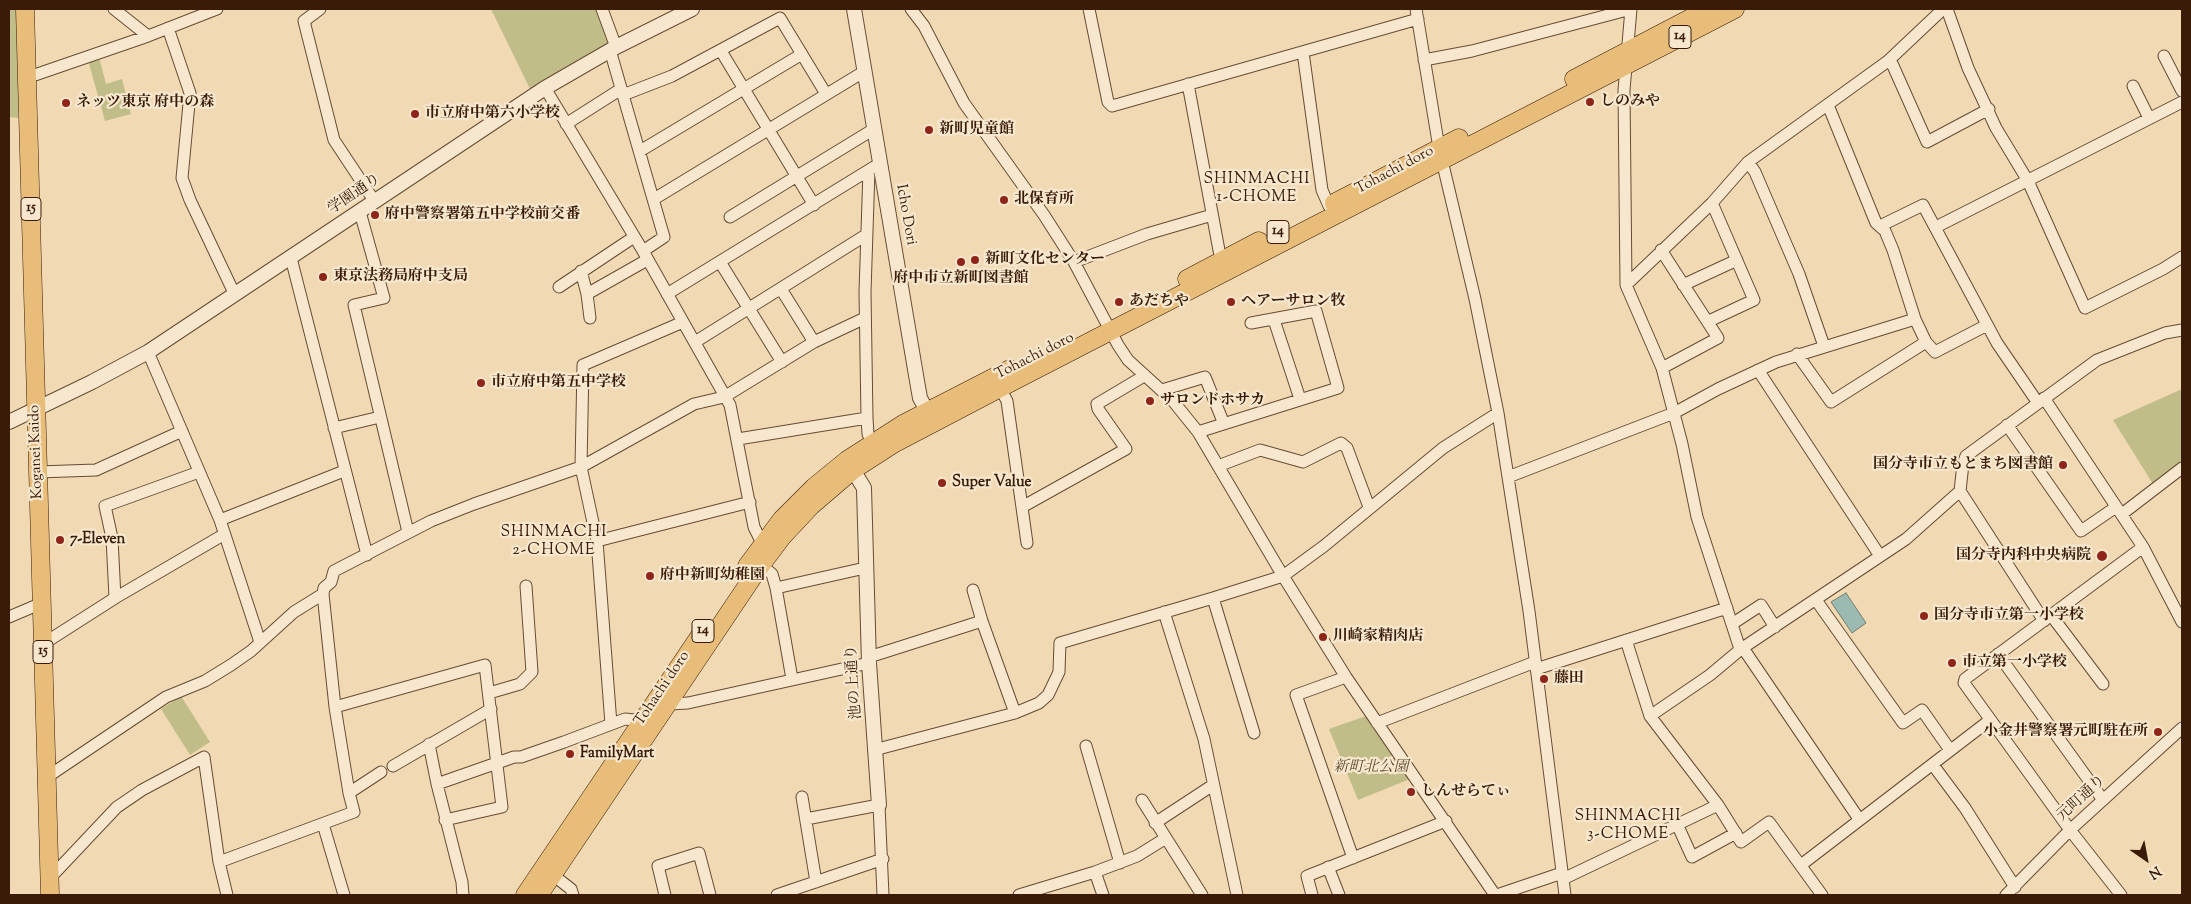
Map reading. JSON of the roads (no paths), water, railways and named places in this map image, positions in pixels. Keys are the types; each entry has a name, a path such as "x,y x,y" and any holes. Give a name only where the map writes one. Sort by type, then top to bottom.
{"main road":[{"name":"Koganei Kaido","path":"25,9 50,887"},
{"name":"Tohachi doro","path":"540,895 761,565 782,537 811,506 853,470 931,417 1626,59 1708,9"},
{"name":"14","path":"1626,59 1735,9"},
{"name":"Tohachi doro","path":"525,895 762,543 782,519 814,487 841,464 872,442 1000,388 1220,261 1329,206 1441,154"}],"street":[{"path":"114,9 148,36"},
{"path":"26,78 148,36 217,9"},
{"path":"320,9 304,21 334,140 375,202"},
{"path":"588,294 645,256 664,237 622,92 602,9"},
{"name":"学園通り","path":"9,422 148,352 545,88 613,49 692,9"},
{"name":"Icho Dori","path":"854,9 874,129 874,167 920,398 931,417"},
{"path":"911,9 924,26 964,103 1044,215 1074,262 1108,327 1128,360 1162,390 1198,432 1283,576 1346,677 1496,895 1563,876 1718,804"},
{"path":"1089,9 1108,102 1112,106 1302,52 1417,14 1441,154 1473,290 1498,413 1529,611 1565,895"},
{"path":"1424,60 1472,51 1631,9 1624,90 1626,285 1662,368 1697,518 1741,649 1745,651 1859,819"},
{"path":"1626,285 1712,203 1748,162 1890,59 1945,9 1968,68 2009,151 2028,181 2085,308 2163,269 2182,257"},
{"path":"566,124 622,92 672,76 780,18 826,94"},
{"path":"168,28 190,93 182,178 190,200 235,295"},
{"path":"721,51 814,205"},
{"path":"1302,52 1322,190 1329,206"},
{"path":"640,151 802,54"},
{"path":"2164,56 2182,91"},
{"path":"1890,59 1927,142 1989,109"},
{"path":"654,199 865,71"},
{"path":"1188,84 1220,261"},
{"path":"2133,86 2149,118"},
{"path":"545,88 634,237 730,405 754,527 762,543"},
{"path":"1936,227 2182,102"},
{"path":"1828,105 1876,222 1885,231 1901,272 1915,318 1926,342 1935,352 1987,325"},
{"path":"730,217 874,129"},
{"path":"1748,162 1755,172 1799,274 1824,346"},
{"path":"667,294 874,167"},
{"path":"872,442 868,434 867,418 865,318 866,235 874,167"},
{"path":"1709,321 1754,300 1712,203"},
{"path":"1880,226 1923,206 1936,227 1987,325 2119,510 2143,547 2182,622"},
{"path":"360,212 384,298 354,305 408,532"},
{"path":"1074,262 1147,234 1212,216"},
{"path":"695,342 866,235"},
{"path":"559,287 634,237"},
{"path":"1661,250 1709,321 1718,338 1662,368"},
{"path":"291,258 367,555"},
{"path":"1683,285 1737,260"},
{"path":"720,262 782,362"},
{"path":"581,271 588,294 590,318"},
{"path":"781,289 814,342"},
{"path":"1198,432 1338,388 1316,311 1251,323"},
{"path":"218,862 354,812 335,707 323,594 324,588 331,582 334,571 408,532 474,504 581,468 694,404 724,397 814,342 865,318"},
{"path":"1508,477 1674,413 1758,370 1797,354 1915,318"},
{"path":"1274,320 1300,399"},
{"path":"611,724 597,541 581,468 582,365 683,322"},
{"path":"2103,684 2048,618 1960,491 1963,464 1966,456 2097,360 2166,333 2182,330"},
{"path":"1797,354 1831,402 1926,342"},
{"path":"148,352 220,520 223,534 260,642"},
{"path":"1758,370 1880,556"},
{"path":"1022,507 1126,449 1098,409 1097,404 1144,376"},
{"path":"1162,390 1206,378 1224,424"},
{"path":"1000,388 1007,401 1027,543"},
{"path":"874,750 1015,713 1039,703 1048,695 1059,672 1060,643 1283,576 1324,546 1443,448 1498,413"},
{"path":"334,428 380,417"},
{"path":"738,439 867,418"},
{"path":"2008,425 2081,531 2119,510 2182,468"},
{"path":"38,472 96,470 182,431"},
{"path":"1218,466 1260,450 1303,462 1341,443 1347,448 1369,507"},
{"name":"池の上通り","path":"853,470 864,488 869,660 874,750 880,806 883,895"},
{"path":"220,520 344,471"},
{"path":"115,598 112,538 105,506 199,472"},
{"path":"1650,716 1710,675 1741,649 1906,539 1960,491"},
{"path":"597,541 750,502"},
{"path":"43,644 115,598 223,534"},
{"path":"2121,895 2070,830 1964,683 1965,679 2143,547"},
{"path":"761,565 772,574 776,588 792,679"},
{"path":"776,588 865,568"},
{"path":"489,693 520,684 532,672 526,586"},
{"path":"973,590 982,621 1015,713"},
{"path":"47,777 166,697 205,681 252,651 294,612 323,594"},
{"path":"1213,598 1254,733"},
{"path":"1816,600 1902,723 1922,710 1950,750"},
{"path":"9,617 42,603"},
{"path":"1732,624 1761,605 1775,627"},
{"path":"1377,723 1535,665 1626,640 1727,608"},
{"path":"1164,612 1204,739 1237,895"},
{"path":"437,784 564,742 611,724 645,716 669,704 688,703 869,660 982,621"},
{"path":"1626,640 1650,716 1718,804 1741,842 1769,822 1801,865 1816,893"},
{"path":"1998,654 2103,800"},
{"path":"335,707 486,665 502,807 445,820"},
{"path":"1346,677 1296,694 1353,858"},
{"path":"393,766 491,709"},
{"path":"1801,865 1990,720"},
{"name":"元町通り","path":"2006,895 2070,830 2182,728"},
{"path":"429,744 445,820 462,882 463,895"},
{"path":"1086,746 1120,863"},
{"path":"50,887 117,807 142,790 204,757 218,862 227,895"},
{"path":"1933,765 1965,808 2014,887"},
{"path":"349,792 381,772"},
{"path":"1156,822 1213,785"},
{"path":"802,797 816,882"},
{"path":"1142,800 1202,895"},
{"path":"806,819 880,806"},
{"path":"1312,895 1307,876 1446,821"},
{"path":"323,824 344,895"},
{"path":"1677,824 1692,857 1736,834"},
{"path":"1018,895 1120,863 1137,856 1166,838"},
{"path":"665,895 658,866 700,852 710,895"},
{"path":"777,895 883,859"},
{"path":"1328,868 1339,895"},
{"path":"1095,872 1103,895"},
{"path":"553,875 571,889 573,895"}],"water":[{"path":"1846,593 1866,623 1852,633 1831,602"}],"place":[{"name":"しのみや","path":"1590,102"},
{"name":"ネッツ東京 府中の森","path":"66,103"},
{"name":"市立府中第六小学校","path":"415,114"},
{"name":"新町児童館","path":"929,130"},
{"name":"北保育所","path":"1004,200"},
{"name":"府中警察署第五中学校前交番","path":"375,215"},
{"name":"新町文化センター","path":"975,260"},
{"name":"府中市立新町図書館","path":"961,262"},
{"name":"東京法務局府中支局","path":"323,277"},
{"name":"あだちや","path":"1119,302"},
{"name":"ヘアーサロン牧","path":"1231,302"},
{"name":"市立府中第五中学校","path":"481,383"},
{"name":"サロンドホサカ","path":"1150,401"},
{"name":"国分寺市立もとまち図書館","path":"2063,465"},
{"name":"Super Value","path":"942,483"},
{"name":"7-Eleven","path":"60,540"},
{"name":"国分寺内科中央病院","path":"2102,556"},
{"name":"府中新町幼稚園","path":"650,576"},
{"name":"国分寺市立第一小学校","path":"1924,616"},
{"name":"川崎家精肉店","path":"1323,637"},
{"name":"市立第一小学校","path":"1952,663"},
{"name":"藤田","path":"1544,679"},
{"name":"小金井警察署元町駐在所","path":"2158,732"},
{"name":"FamilyMart","path":"570,754"},
{"name":"しんせらてぃ","path":"1411,792"}],"district":[{"name":"SHINMACHI 1-CHOME","path":"1257,189"},
{"name":"SHINMACHI 2-CHOME","path":"554,542"},
{"name":"SHINMACHI 3-CHOME","path":"1628,826"}],"park label":[{"name":"新町北公園","path":"1371,768"}]}
